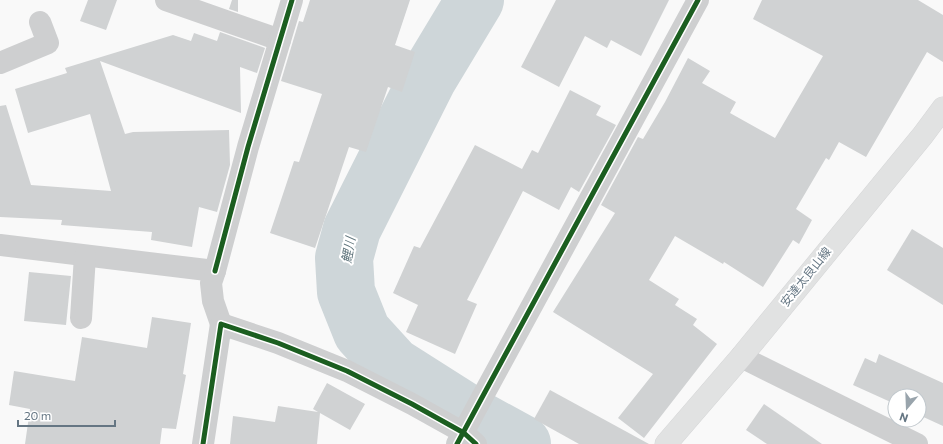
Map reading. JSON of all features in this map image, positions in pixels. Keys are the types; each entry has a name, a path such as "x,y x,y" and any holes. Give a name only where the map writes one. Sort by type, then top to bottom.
{"main road":[{"name":"安達太良山線","path":"666,444 741,357 923,135 943,108"}],"street":[{"path":"166,0 280,40"},
{"path":"204,444 221,324 213,301 211,283 248,147 292,0"},
{"path":"221,324 278,342 347,371 412,404 466,436 485,392 698,0"},
{"path":"0,63 48,42 40,22"},
{"path":"0,245 215,271"},
{"path":"81,318 85,256"},
{"path":"741,357 917,444"}],"building":[{"path":"88,0 117,0 106,30 80,21"},
{"path":"232,0 238,0 238,12 229,9"},
{"path":"310,0 410,0 395,45 415,52 402,92 388,87 366,152 349,147 315,248 270,233 294,161 299,162 322,94 281,81 299,21 303,22"},
{"path":"556,0 669,0 641,56 611,40 607,48 585,36 559,87 521,67"},
{"path":"762,0 918,0 943,15 943,62 927,52 866,157 839,142 829,160 826,158 796,209 812,220 799,244 793,240 763,287 724,262 723,264 675,236 649,280 679,299 675,305 697,319 693,325 717,344 644,438 618,418 653,374 553,312 615,213 601,205 638,137 643,139 665,102 688,58 710,71 702,83 736,102 730,113 775,138 823,56 753,19"},
{"path":"220,32 265,48 257,73 240,67 241,113 100,61 125,134 133,132 229,130 230,165 217,212 199,207 192,247 151,240 152,232 61,225 62,220 0,217 0,106 6,105 31,185 111,191 90,114 28,133 15,89 67,73 65,68 173,35 191,41 194,33 217,41"},
{"path":"570,90 601,106 596,115 616,125 579,192 571,187 559,210 523,191 467,300 477,304 455,354 406,332 418,305 393,293 414,246 420,248 475,145 522,169 532,150 538,153"},
{"path":"912,229 943,248 943,305 887,270"},
{"path":"29,272 71,276 66,325 24,321"},
{"path":"152,317 191,323 183,374 186,375 176,429 162,428 160,444 25,444 30,409 9,405 14,371 75,381 82,337 147,348"},
{"path":"879,354 943,383 943,426 927,419 927,388 887,388 887,400 853,385 865,358 876,363"},
{"path":"327,383 365,404 350,430 320,413 317,444 230,444 233,416 275,422 278,406 318,412 313,409"},
{"path":"550,390 649,444 579,444 534,419"},
{"path":"764,404 822,444 767,444 746,430"}],"waterway":[{"name":"鯉川","path":"475,0 428,78 352,229 344,258 346,292 362,332 393,366 478,420 522,444"}],"cycle path":[{"path":"215,271 248,147 292,0"},
{"path":"457,444 698,0"},
{"path":"203,444 221,324 278,343 347,371 412,404 464,433 476,444"}]}
